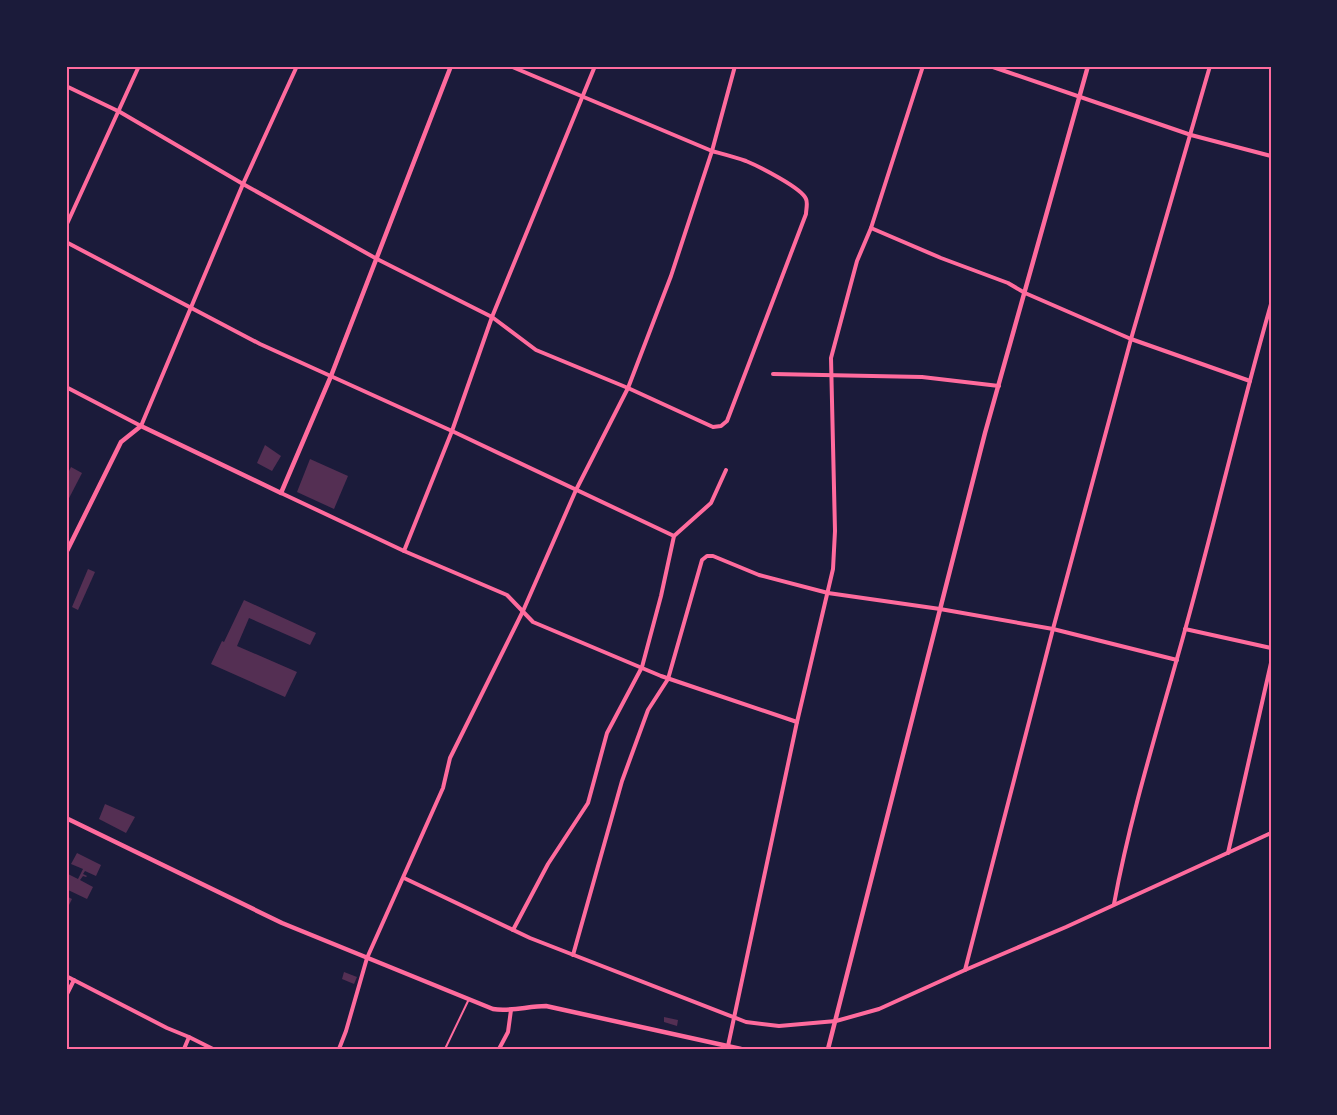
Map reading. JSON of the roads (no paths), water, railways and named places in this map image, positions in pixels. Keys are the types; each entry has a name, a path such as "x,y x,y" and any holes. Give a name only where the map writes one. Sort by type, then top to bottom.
{"street":[{"path":"66,226 120,112 139,66"},
{"path":"66,553 121,442 141,426 243,184 297,66"},
{"path":"281,493 331,376 451,66"},
{"path":"66,86 120,112 243,184 377,258 492,317 536,350 628,388 713,427 721,426 727,421 806,214 807,200 803,194 769,172 746,161 712,151 510,66"},
{"path":"404,550 452,431 492,317 595,66"},
{"path":"339,1049 367,958 443,788 450,758 523,612 576,490 628,388 671,276 712,151 734,66"},
{"path":"728,1046 819,621 833,569 835,531 831,358 857,261 871,228 922,66"},
{"path":"990,66 1191,135 1271,156"},
{"path":"828,1049 940,609 999,386 1088,66"},
{"path":"965,970 1053,629 1131,339 1210,66"},
{"path":"871,228 941,258 1008,283 1025,293 1131,339 1250,381"},
{"path":"66,242 260,344 452,431 674,536"},
{"path":"1114,904 1119,876 1271,304"},
{"path":"773,374 922,378 999,386"},
{"path":"66,387 141,426 281,493 507,595 533,622 668,678 797,722"},
{"path":"513,930 548,864 588,802 606,733 642,667 661,596 674,536 711,503 726,470"},
{"path":"573,955 622,781 648,710 668,678 702,560 707,556 713,556 758,575 828,593 940,609 1053,629 1177,660"},
{"path":"1186,629 1271,648"},
{"path":"1228,853 1271,663"},
{"path":"66,818 282,923 494,1009 511,1010 530,1006 546,1006 741,1049"},
{"path":"404,878 513,930 573,955 735,1016 746,1022 779,1026 836,1021 879,1009 1066,927 1271,833"},
{"path":"66,976 167,1028 213,1049"},
{"path":"66,996 74,980"},
{"path":"500,1049 508,1032 511,1010"},
{"path":"184,1049 189,1037"}],"lane":[{"path":"445,1049 469,999"}]}
